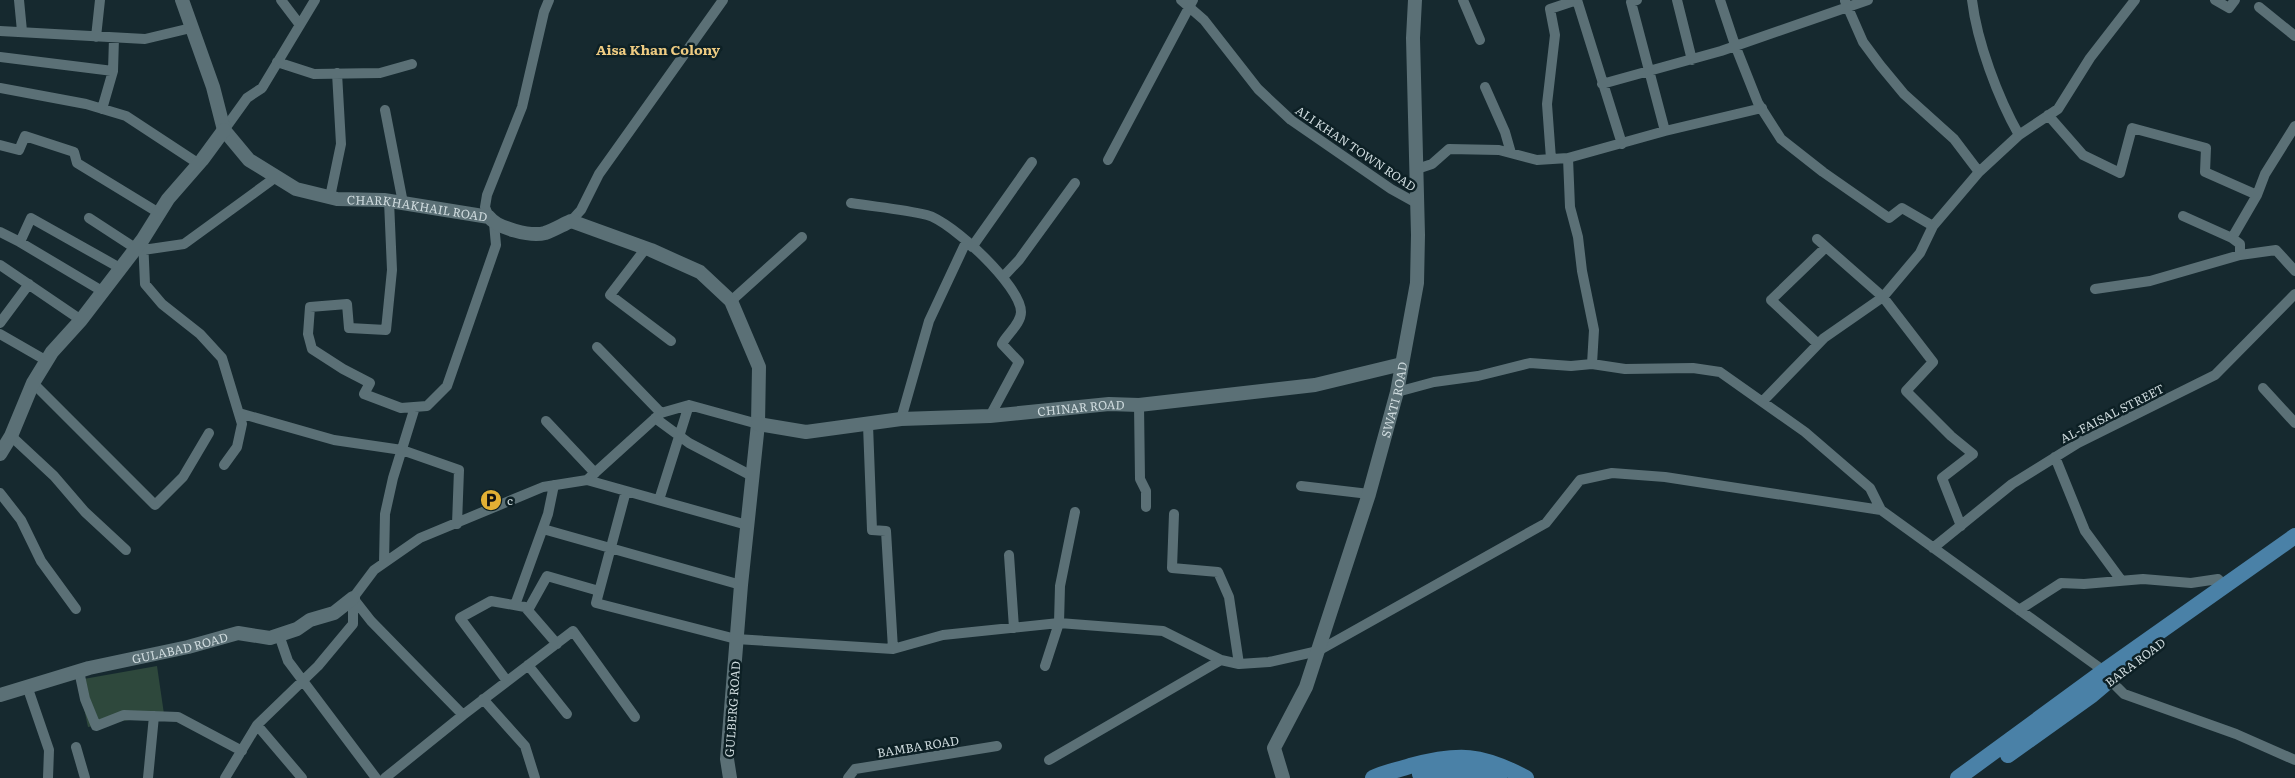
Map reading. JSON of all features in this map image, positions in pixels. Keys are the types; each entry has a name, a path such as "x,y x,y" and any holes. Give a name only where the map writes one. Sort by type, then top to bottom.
{"main road":[{"path":"1958,778 2108,674 2295,536"},
{"name":"BARA ROAD","path":"1974,778 2092,695 2108,674 2295,546"},
{"path":"1373,778 1381,774 1452,757 1484,760 1499,764 1526,778"},
{"path":"1408,778 1438,770 1466,771 1499,778"}],"street":[{"path":"19,0 22,31"},
{"path":"96,36 100,0"},
{"name":"CHARKHAKHAIL ROAD","path":"182,0 214,87 224,130 249,160 296,189 330,197 403,203 491,220 515,231 543,234 570,221"},
{"path":"281,0 300,25"},
{"path":"126,550 84,512 54,476 4,443 33,383 47,361 120,268 140,246 168,199 199,164 246,98 262,88 315,0"},
{"path":"389,201 392,270 386,330 349,328 347,304 310,307 308,334 312,349 343,369 370,383 364,394 401,408 427,406 447,386 496,245 491,220 485,207 487,195 522,107 544,12 549,0"},
{"path":"225,778 257,725 304,680 353,624 353,598 374,570 420,538 544,487 591,476 658,415 688,405 758,424 760,367 731,301 700,272 646,248 570,221 581,210 599,174 723,0"},
{"name":"SWATI ROAD","path":"1283,778 1274,748 1306,687 1370,494 1397,392 1417,283 1418,204 1413,38 1415,0"},
{"path":"1463,0 1480,40"},
{"path":"1551,159 1547,104 1555,35 1550,9 1577,0 1622,144"},
{"path":"1637,0 1631,2 1665,131"},
{"path":"1677,0 1692,60"},
{"path":"1720,0 1735,45 1762,108 1781,139 1823,172 1889,218 1902,208 1933,226"},
{"path":"1602,84 1692,60 1788,28 1846,3 1868,0"},
{"path":"1972,0 1986,58 2006,111 2019,135"},
{"path":"1763,401 1818,344 1883,297 1920,253 1933,226 1979,172 2019,135 2058,109 2090,58 2135,0"},
{"path":"2215,0 2229,8 2235,0"},
{"path":"1108,160 1187,2"},
{"name":"ALI KHAN TOWN ROAD","path":"1187,2 1204,20 1258,89 1291,120 1391,189 1418,204"},
{"path":"1846,3 1864,42 1880,65 1904,94 1954,140 1979,172"},
{"path":"2259,7 2295,36"},
{"path":"0,31 145,39 191,28"},
{"path":"102,109 113,71 114,38"},
{"path":"0,57 113,71"},
{"path":"277,62 314,74 380,72 412,64"},
{"path":"330,197 341,144 337,73"},
{"path":"1485,87 1512,153"},
{"path":"0,88 102,109 126,116 199,164"},
{"path":"1417,169 1432,164 1449,148 1499,150 1537,160 1568,158 1665,131 1762,108"},
{"path":"385,110 403,203"},
{"path":"2048,116 2082,155 2120,173 2132,128 2206,148 2205,172 2257,195"},
{"path":"2232,238 2257,195 2265,174 2295,126"},
{"path":"0,146 19,150 25,136 74,152 77,163 159,213"},
{"path":"1568,158 1570,207 1578,237 1582,271 1594,330 1592,364"},
{"path":"901,419 929,321 969,245 1032,162"},
{"path":"89,218 140,246 184,244 276,177"},
{"path":"1003,276 1019,260 1075,183"},
{"path":"851,203 928,215 950,226 1003,276 1021,310 1020,318 1002,344 1019,362 990,416"},
{"path":"2183,216 2232,238 2240,244 2240,255"},
{"path":"20,242 31,218 120,268"},
{"path":"0,232 102,291"},
{"path":"731,301 802,237"},
{"path":"1817,239 1883,297 1933,362 1906,391 1951,436 1973,454 1942,478 1961,526"},
{"path":"140,246 145,284 162,304 200,334 222,358 242,424 237,447 224,465"},
{"path":"1818,344 1771,300 1826,247"},
{"path":"646,248 610,295 671,341"},
{"path":"2095,289 2150,281 2240,255 2276,250 2295,271"},
{"path":"0,265 81,320"},
{"path":"0,323 29,284"},
{"name":"AL-FAISAL STREET","path":"1933,548 2012,484 2078,442 2215,375 2294,298"},
{"path":"0,334 47,361"},
{"path":"597,347 678,436 752,476"},
{"path":"1397,392 1434,382 1478,376 1530,363 1571,366 1592,364 1625,368 1693,368 1720,372 1805,432 1870,488 1881,510 2108,674 2124,694 2236,734 2295,760"},
{"name":"CHINAR ROAD","path":"758,424 806,432 901,419 990,416 1072,406 1139,405 1315,385 1402,364"},
{"path":"33,383 155,505 183,477 209,433"},
{"path":"2263,388 2295,423"},
{"path":"660,500 688,405"},
{"path":"1139,405 1140,479 1146,491 1146,507"},
{"path":"384,563 385,514 415,407"},
{"path":"239,413 334,440 402,450 459,470 456,524"},
{"path":"546,421 591,476 626,491 747,525"},
{"name":"GULBERG ROAD","path":"730,778 727,758 736,639 758,424"},
{"path":"868,425 872,530 886,532 893,649"},
{"path":"2056,457 2085,531 2120,580"},
{"path":"626,491 596,604 736,639 893,649 942,635 1059,623 1163,631 1221,660 1239,664 1269,662 1318,651 1546,523 1580,480 1612,473 1665,477 1881,510"},
{"path":"515,605 543,529 554,486"},
{"path":"1301,486 1370,494"},
{"path":"0,493 21,520 41,561 76,609"},
{"path":"1045,666 1059,623 1060,586 1075,512"},
{"path":"1174,514 1172,568 1218,572 1229,597 1239,664"},
{"path":"543,529 741,585"},
{"path":"1009,555 1014,628"},
{"path":"528,610 547,576 599,591"},
{"path":"2019,610 2061,583 2084,584 2120,580 2191,582 2218,579 2225,586"},
{"path":"353,598 371,621 464,715"},
{"name":"GULABAD ROAD","path":"0,695 79,671 188,648 238,633 270,638 296,629 310,620 334,613 353,598"},
{"path":"507,681 460,618 491,601 525,607 557,644"},
{"path":"385,778 483,699 573,632 635,717"},
{"path":"278,635 288,661 376,778"},
{"path":"1050,760 1221,660"},
{"path":"528,665 567,714"},
{"path":"79,671 85,699 96,726 124,715 178,717 242,751"},
{"path":"27,686 49,750 48,778"},
{"path":"483,699 525,746 535,778"},
{"path":"148,778 154,716"},
{"path":"257,725 302,778"},
{"name":"BAMBA ROAD","path":"848,778 855,769 997,746"},
{"path":"76,747 85,778"}],"green space":[{"path":"157,666 164,714 88,727 78,680"}],"place":[{"name":"c","path":"491,500"}],"district":[{"name":"Aisa Khan Colony","path":"658,49"}]}
